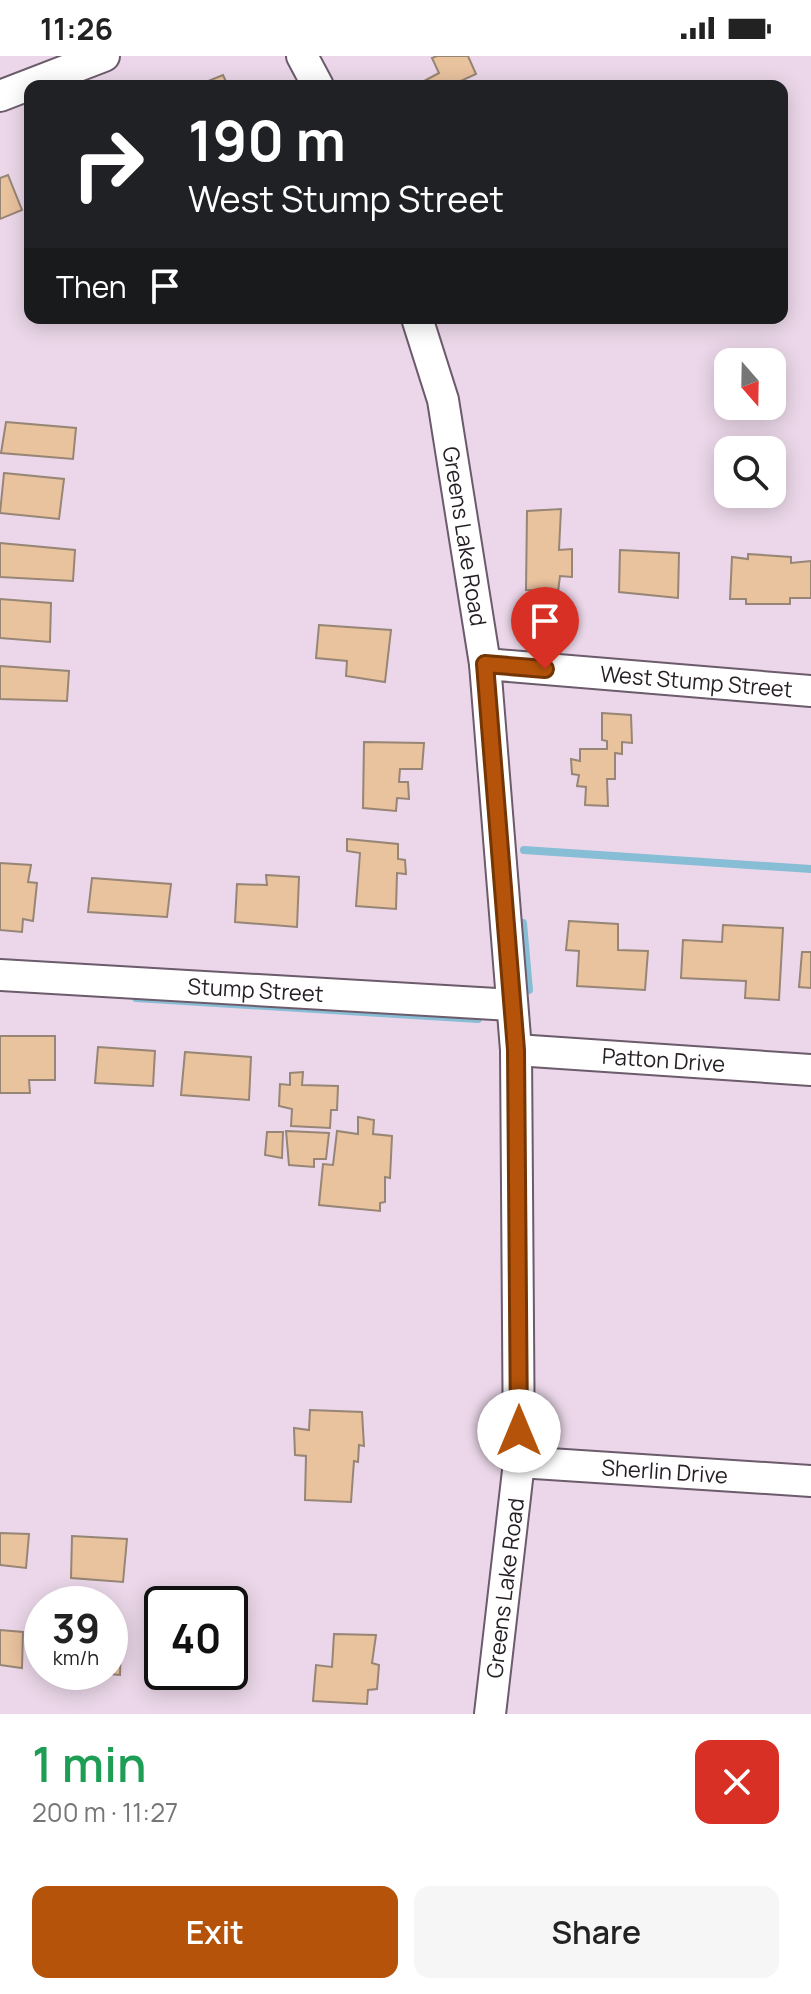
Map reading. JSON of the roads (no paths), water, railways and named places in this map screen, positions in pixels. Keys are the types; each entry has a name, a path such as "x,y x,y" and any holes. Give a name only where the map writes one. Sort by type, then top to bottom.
{"street":[{"path":"42,80 104,56"},
{"path":"302,56 315,80"},
{"path":"0,96 24,87"},
{"name":"Greens Lake Road","path":"419,324 443,400 485,664 516,1050 519,1462 490,1714"},
{"name":"West Stump Street","path":"485,664 811,691"},
{"name":"Stump Street","path":"0,975 512,1005"},
{"name":"Patton Drive","path":"516,1050 811,1070"},
{"name":"Sherlin Drive","path":"519,1462 811,1481"}],"waterway":[{"path":"524,850 811,869"},
{"path":"523,923 529,990"},
{"path":"136,998 478,1019"}]}
